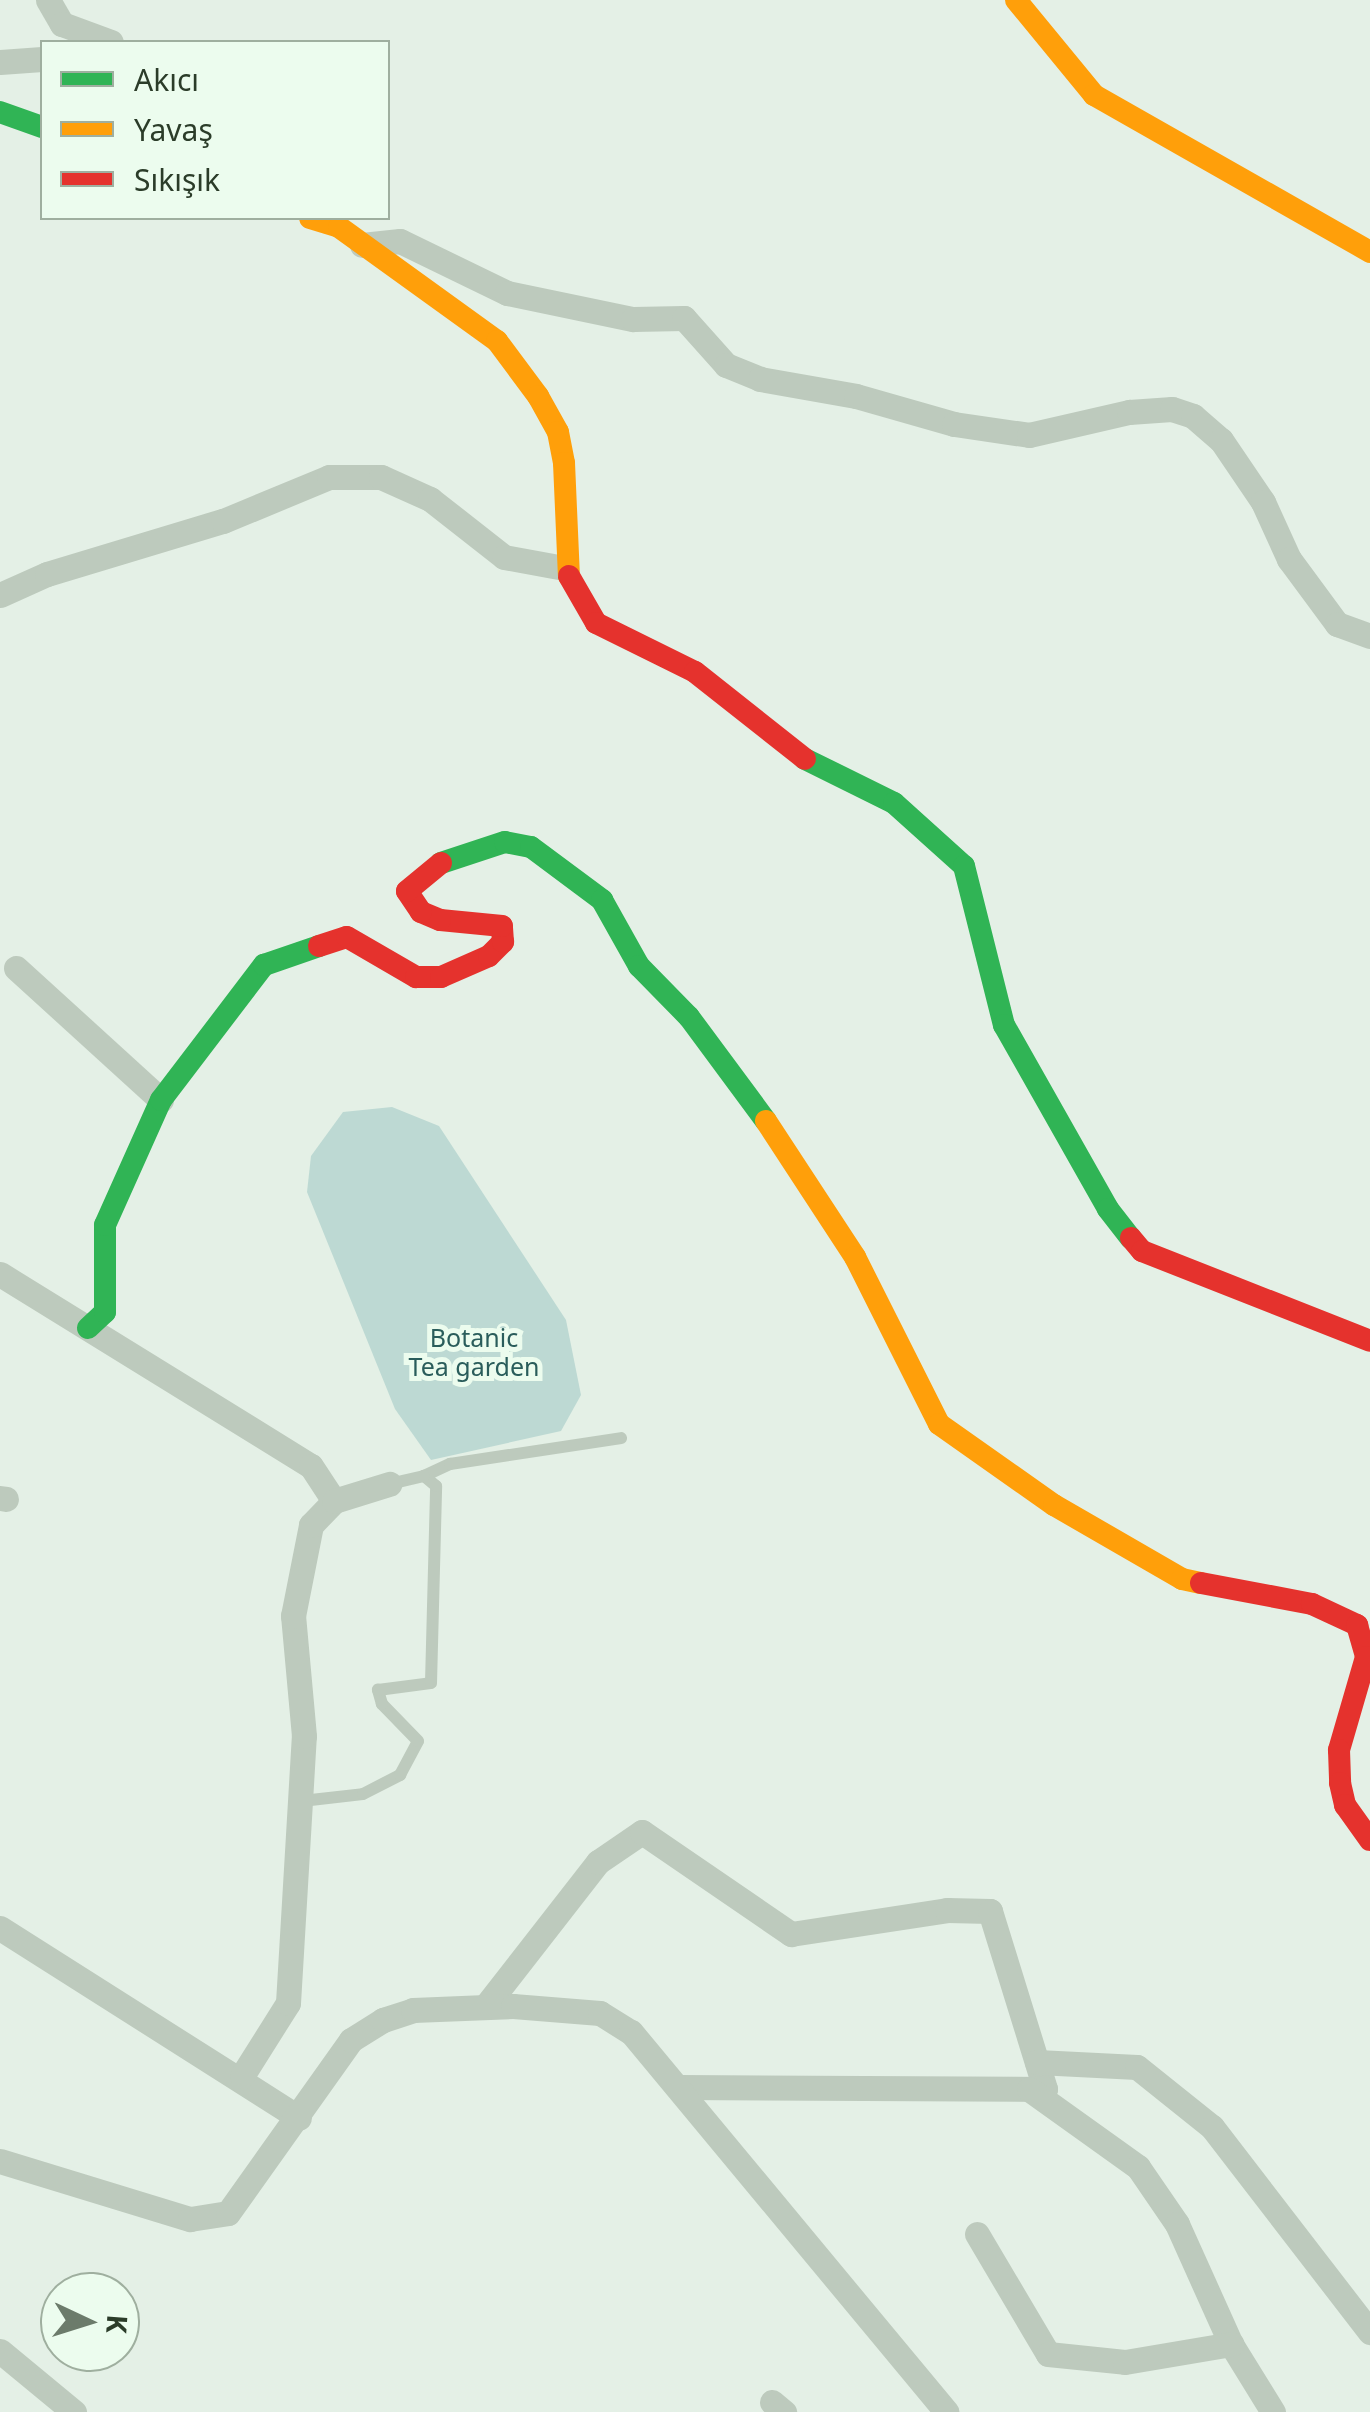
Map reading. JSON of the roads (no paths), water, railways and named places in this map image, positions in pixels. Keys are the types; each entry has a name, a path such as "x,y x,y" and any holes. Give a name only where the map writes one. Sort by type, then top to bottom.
{"street":[{"path":"48,0 62,24 106,40"},
{"path":"1016,0 1094,95 1158,136 1278,194 1370,252"},
{"path":"0,62 40,59"},
{"path":"0,112 40,126"},
{"path":"316,220 339,227 497,341 538,396 558,432 564,462 564,568 596,622 694,672 787,750 894,804 931,830 964,866 1004,1025 1108,1209 1142,1250 1370,1341"},
{"path":"362,244 400,240 507,293 633,318 684,318 726,365 760,379 856,396 954,424 1029,435 1129,412 1172,409 1193,416 1222,440 1263,502 1289,559 1337,624 1370,636"},
{"path":"0,595 47,574 222,521 328,477 381,477 430,499 504,557 564,568"},
{"path":"88,1328 105,1312 105,1225 161,1100 264,965 347,937 397,970 440,978 489,956 503,942 502,926 440,920 421,912 407,891 413,880 474,848 506,842 558,862 602,900 638,966 689,1018 790,1153 856,1258 939,1424 1054,1505 1182,1580 1312,1604 1356,1625 1366,1657 1358,1702 1339,1750 1340,1783 1345,1805 1370,1840"},
{"path":"16,968 161,1100"},
{"path":"0,1274 311,1466 334,1501"},
{"path":"242,2076 288,2003 304,1736 293,1616 311,1526 334,1501 389,1484"},
{"path":"486,2007 598,1862 642,1832 791,1934 947,1910 990,1911 1046,2089 679,2087"},
{"path":"0,1928 242,2076 299,2118"},
{"path":"0,2161 190,2219 228,2212 299,2118 351,2040 384,2020 412,2010 486,2007 561,2005 600,2013 632,2032 947,2412"},
{"path":"1037,2062 1137,2067 1212,2127 1370,2332"},
{"path":"1028,2089 1138,2167 1177,2224 1231,2344 1273,2412"},
{"path":"977,2234 1048,2354 1124,2362 1231,2344"},
{"path":"0,2351 74,2412"}],"lane":[{"path":"389,1484 424,1476 450,1464 621,1438"},
{"path":"302,1801 363,1794 400,1774 418,1741 382,1704 378,1690 431,1683 436,1486 424,1476"}],"park label":[{"name":"Botanic Tea garden","path":"474,1352"}]}
